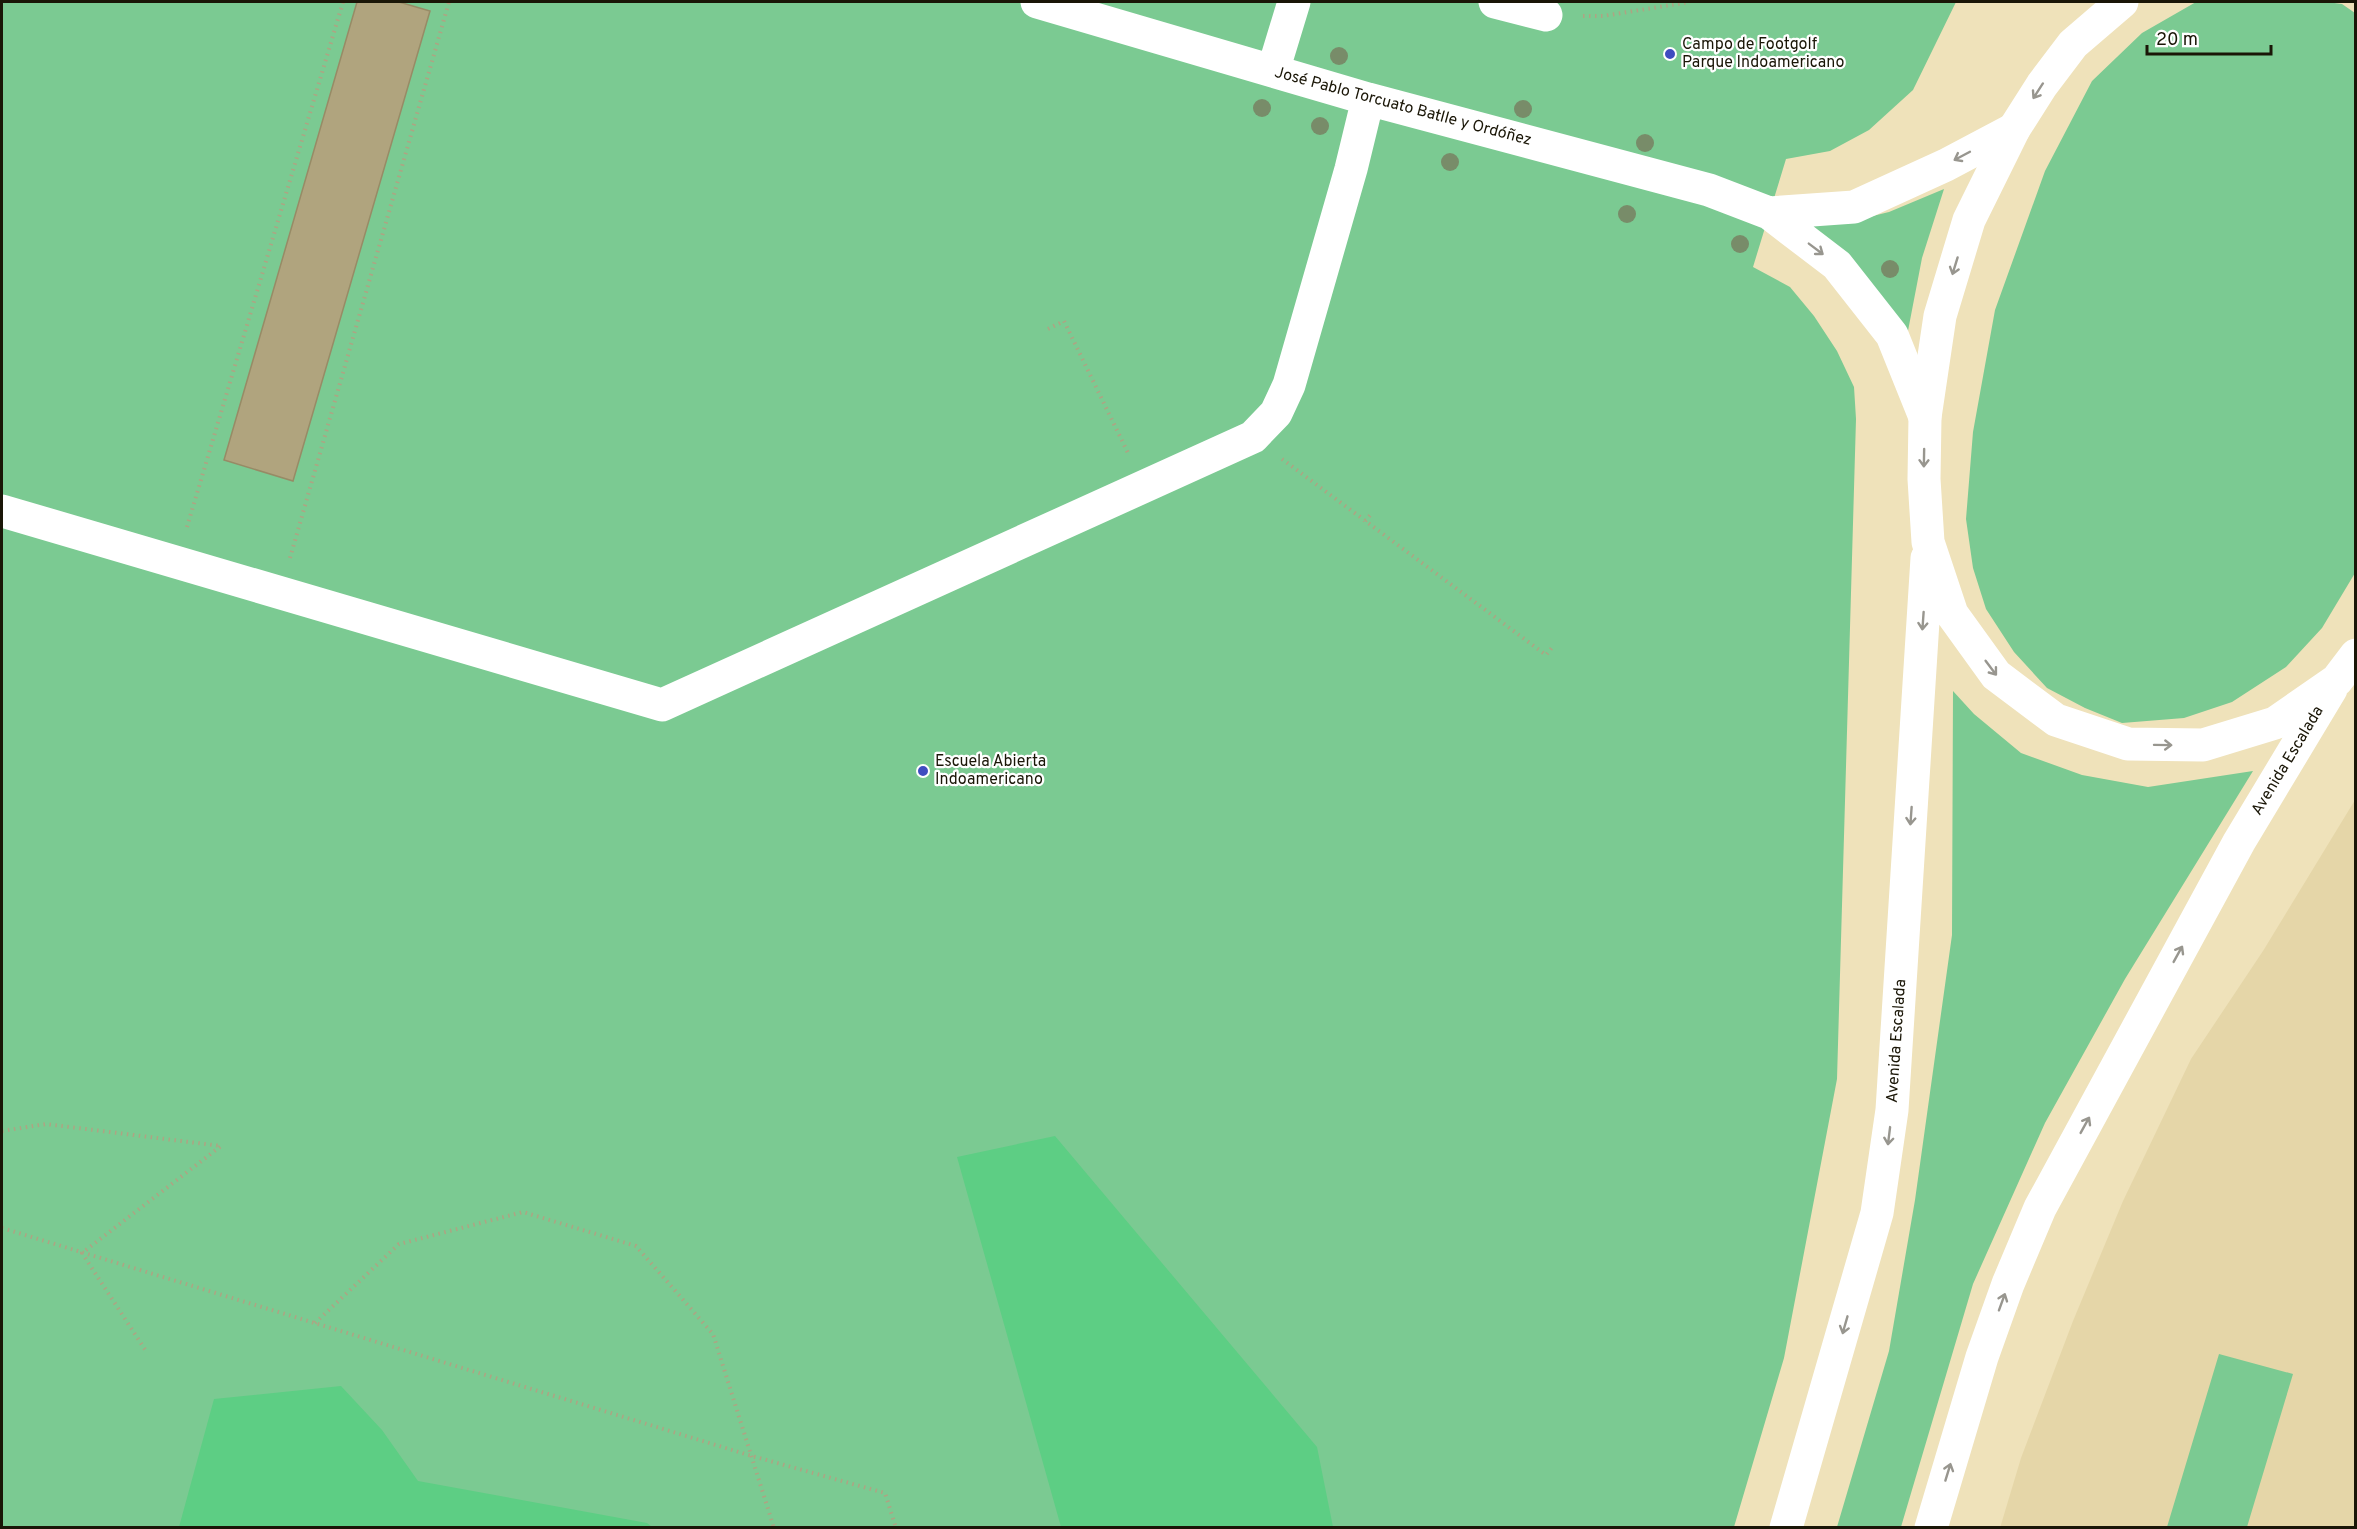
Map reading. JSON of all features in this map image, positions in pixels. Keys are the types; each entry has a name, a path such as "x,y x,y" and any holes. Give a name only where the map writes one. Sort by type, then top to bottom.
{"main road":[{"name":"José Pablo Torcuato Batlle y Ordóñez","path":"1037,2 1368,99 1709,190 1769,213 1837,265 1892,335 1925,417"},
{"path":"1273,71 1294,2"},
{"path":"1495,2 1546,15"},
{"path":"2098,2 2073,44 2042,85 2014,129 1970,220 1940,316 1925,417 1924,479 1928,542 1952,614 1996,675 2056,720 2128,744 2203,745 2275,723 2350,663"},
{"path":"2073,44 2122,2"},
{"path":"2,511 662,705 1253,437 1276,412 1289,385 1368,99"},
{"name":"José Pablo Torcuato Batlle y Ordóñez","path":"1769,213 1854,207 1946,165 2014,129"},
{"name":"Avenida Escalada","path":"1786,1527 1877,1213 1885,1163 1892,1110 1928,542"},
{"name":"Avenida Escalada","path":"1931,1527 1982,1357 2008,1284 2040,1208 2239,842 2350,663"}],"path":[{"path":"177,562 343,2"},
{"path":"280,593 449,2"},
{"path":"1546,15 1603,16 1690,2"},
{"path":"1048,329 1065,321 1144,486"},
{"path":"1253,437 1546,655 1554,645"},
{"path":"1365,520 1372,513"},
{"path":"2,1131 46,1124 221,1146 82,1253"},
{"path":"315,1324 399,1244 523,1212 636,1246 713,1334 774,1527"},
{"path":"2,1228 752,1456 885,1493 896,1527"},
{"path":"82,1253 146,1352"}],"shaded area":[{"path":"2355,800 2355,1527 2000,1528 2021,1458 2073,1321 2123,1201 2191,1059 2263,951"}],"green space":[{"name":"Escuela Abierta Indoamericano","path":"2,2 1956,2 1913,90 1869,130 1830,151 1786,159 1753,267 1790,287 1814,316 1837,351 1854,387 1856,419 1837,1079 1784,1358 1734,1527 2,1527"},
{"path":"2196,2 2327,2 2342,4 2355,13 2355,573 2322,628 2286,667 2232,702 2184,718 2122,723 2085,708 2047,688 2014,652 1986,609 1973,568 1966,519 1973,432 1995,310 2045,171 2092,81 2142,33"},
{"path":"1944,189 1922,258 1907,336 1804,223 1844,223 1889,212"},
{"path":"1953,691 1974,714 2021,753 2082,775 2148,787 2253,771 2125,979 2045,1123 1973,1284 1901,1527 1837,1527 1889,1351 1915,1200 1952,935"},
{"path":"1055,1136 1317,1447 1333,1527 1061,1527 957,1157"},
{"path":"2219,1354 2293,1374 2247,1527 2167,1527"},
{"path":"341,1386 382,1430 418,1481 647,1523 652,1527 179,1527 214,1399"}],"building":[{"path":"357,2 399,2 430,11 293,481 224,460"}],"place":[{"name":"Campo de Footgolf Parque Indoamericano","path":"1670,54"},
{"name":"Escuela Abierta Indoamericano","path":"923,771"}]}
